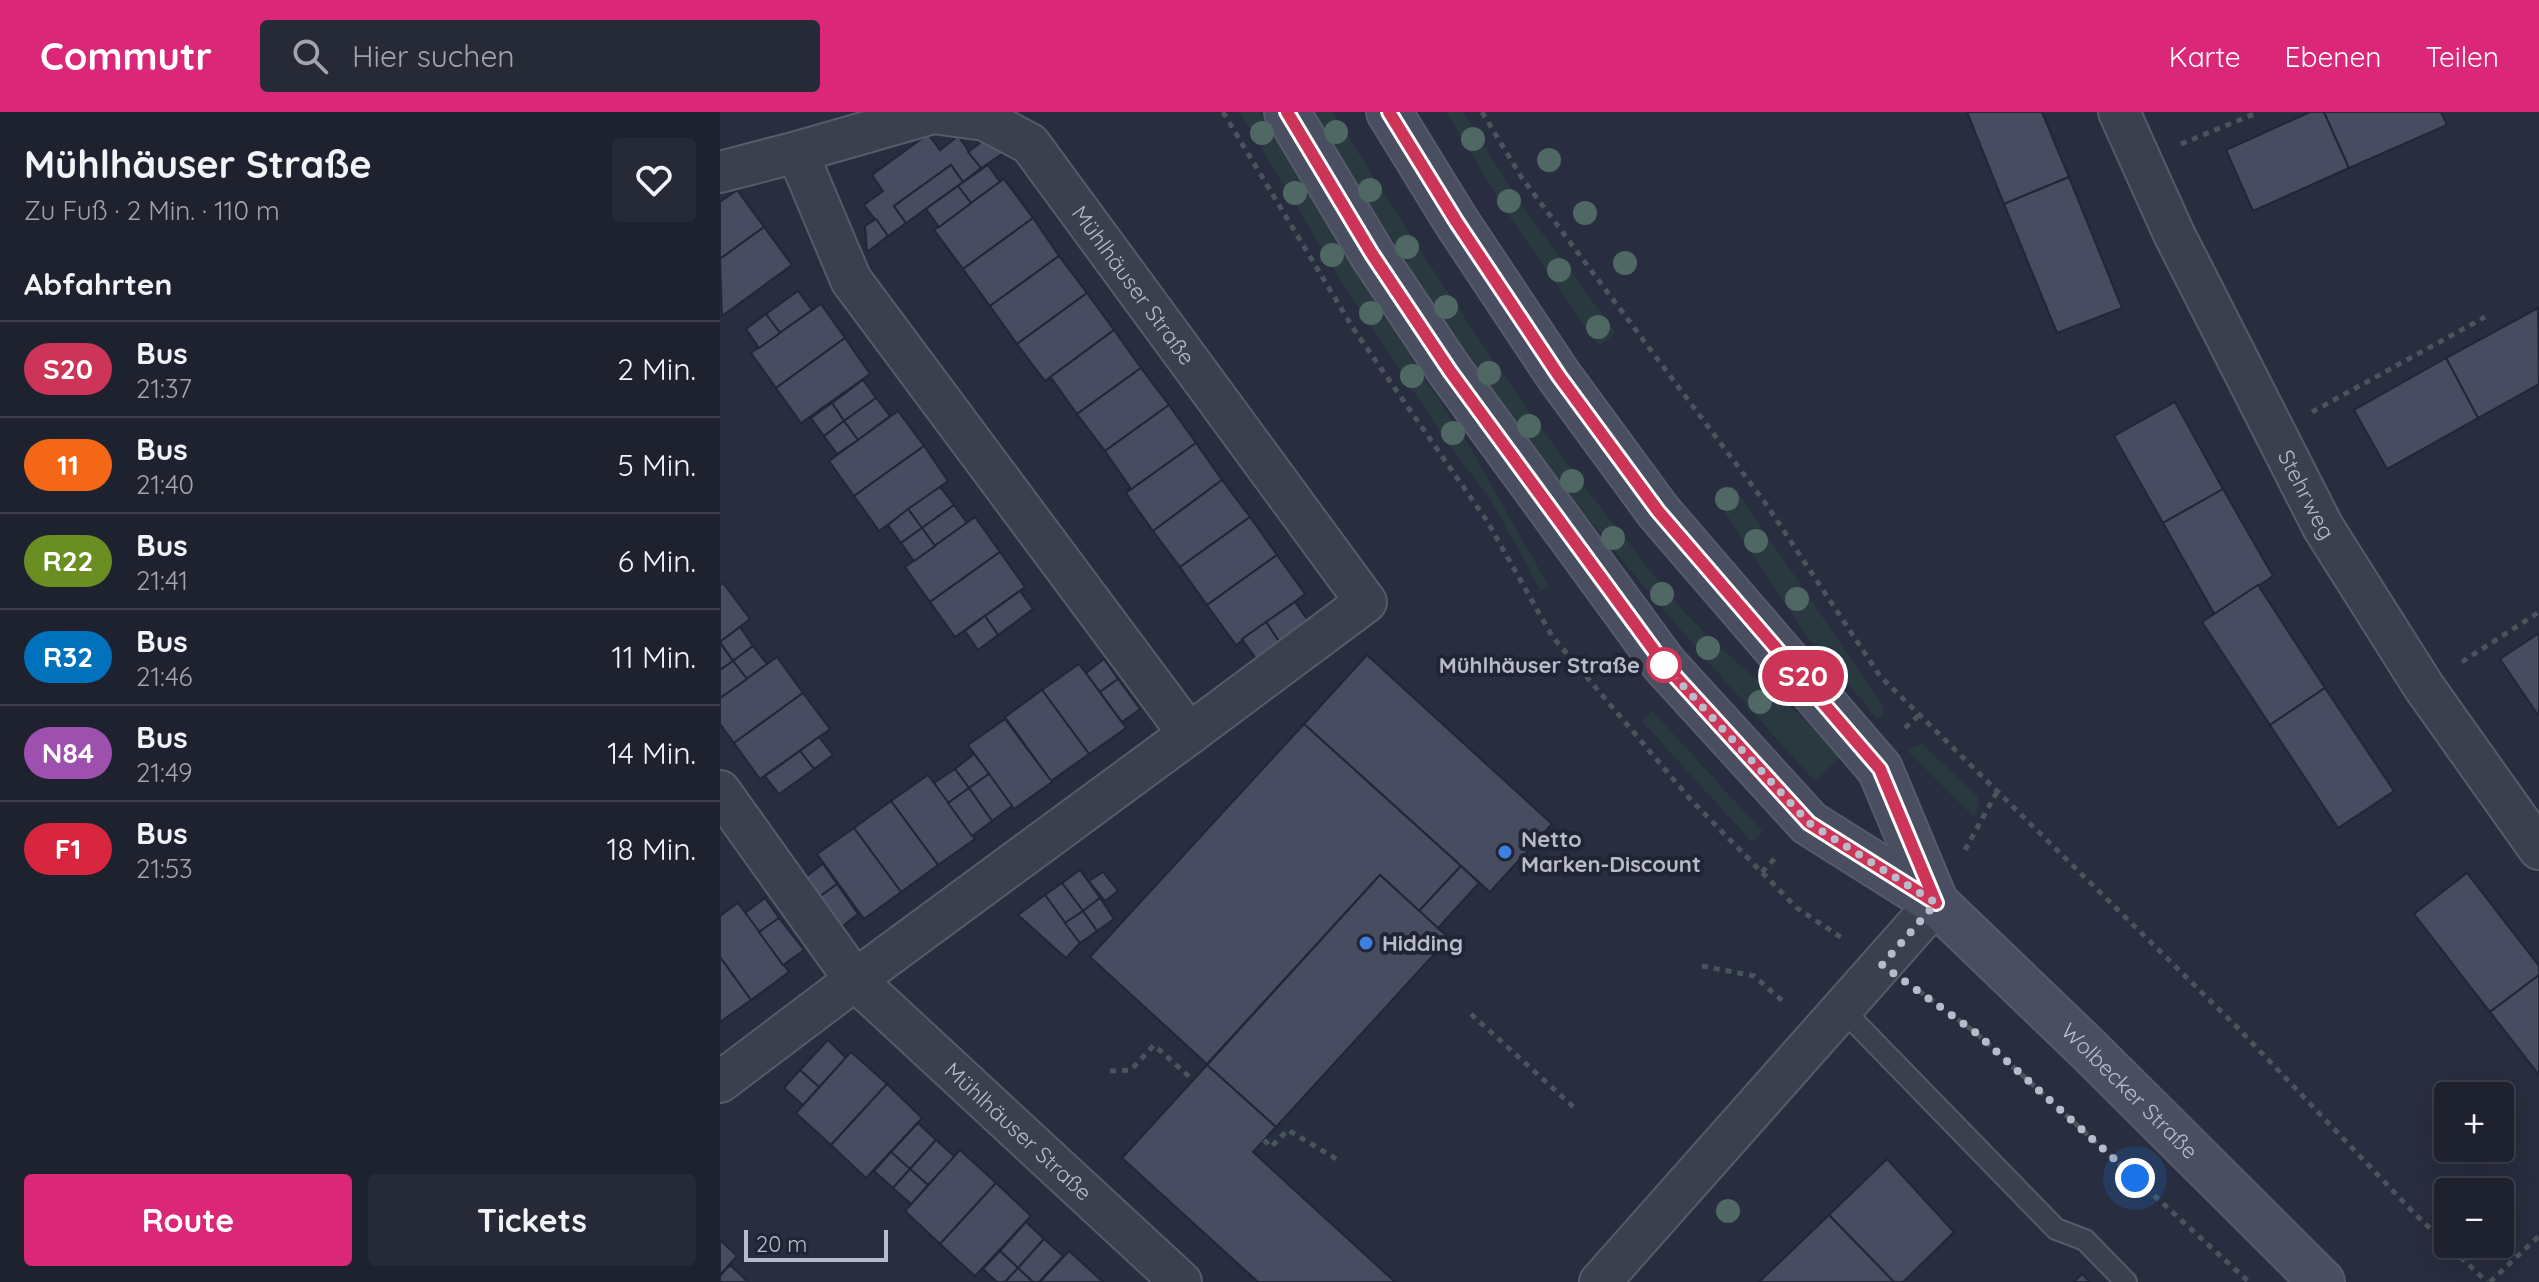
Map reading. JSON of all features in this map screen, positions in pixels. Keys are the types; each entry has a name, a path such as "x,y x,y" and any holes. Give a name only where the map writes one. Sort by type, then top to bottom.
{"main road":[{"name":"Wolbecker Straße","path":"1287,112 1372,254 1450,371 1664,664 1809,823 1936,903 2322,1282"},
{"name":"Wolbecker Straße","path":"1389,112 1456,221 1559,376 1658,511 1880,769 1936,903"}],"street":[{"name":"Stehrweg","path":"2119,112 2139,161 2323,527 2424,687 2539,849"},
{"name":"Mühlhäuser Straße","path":"720,172 933,113 985,120 1030,144 1366,602 720,1082"},
{"path":"797,152 851,280 1189,734"},
{"name":"Mühlhäuser Straße","path":"720,791 855,980 1181,1282"},
{"path":"1600,1282 1936,903"}],"lane":[{"path":"1832,1022 2056,1229 2085,1240 2126,1282"}],"path":[{"path":"1223,112 1353,328 1487,521 1552,636 1636,739 1797,908 1975,1032 2249,1282"},
{"path":"1482,112 1522,178 1766,504 1880,676 2237,1027 2416,1215 2488,1282 2539,1236"},
{"path":"2139,161 2259,112"},
{"path":"2276,431 2485,317"},
{"path":"2424,687 2539,612"},
{"path":"1702,966 1754,976 1832,1022"},
{"path":"1471,1014 1577,1110"},
{"path":"1110,1071 1131,1070 1154,1045 1193,1080"},
{"path":"1264,1140 1271,1147 1288,1130 1338,1160"}],"shaded area":[{"path":"1240,112 1260,112 1345,256 1471,449 1548,585 1541,591 1491,500 1449,445 1345,288"},
{"path":"1314,112 1333,112 1504,376 1664,589 1719,647 1844,753 1815,781 1656,601 1508,413 1432,302"},
{"path":"1446,112 1463,112 1525,210 1616,333 1598,346 1508,214"},
{"path":"1733,485 1882,705 1884,712 1878,719 1804,633 1717,500"},
{"path":"1652,711 1763,832 1752,842 1641,720"},
{"path":"1922,744 1977,796 1979,804 1974,817 1907,750"}],"building":[{"path":"1967,112 2042,112 2069,177 2004,204"},
{"path":"2310,112 2324,112 2349,168 2253,211 2226,150"},
{"path":"2324,112 2441,112 2447,125 2349,168"},
{"path":"928,134 940,150 958,136 981,168 963,182 951,165 894,206 906,223 888,236 864,205 883,191 872,175"},
{"path":"984,140 1008,150 981,168 968,152"},
{"path":"951,165 963,182 906,223 894,206"},
{"path":"988,165 1000,182 971,203 958,186"},
{"path":"2069,177 2122,308 2057,333 2004,204"},
{"path":"1004,179 1033,218 963,269 934,230"},
{"path":"958,186 971,203 939,227 926,209"},
{"path":"737,190 764,227 720,259 720,202"},
{"path":"1033,218 1059,256 990,306 963,269"},
{"path":"876,219 888,236 867,252 865,226"},
{"path":"764,227 792,265 722,316 720,259"},
{"path":"1059,256 1087,293 1017,344 990,306"},
{"path":"798,291 812,310 780,333 766,314"},
{"path":"1087,293 1114,330 1045,381 1017,344"},
{"path":"821,304 845,338 776,388 751,353"},
{"path":"2538,308 2539,384 2478,418 2446,358"},
{"path":"766,314 780,333 759,348 746,329"},
{"path":"1114,330 1141,368 1077,414 1052,379 1045,381"},
{"path":"845,338 870,374 801,423 776,388"},
{"path":"2446,358 2478,418 2387,469 2354,410"},
{"path":"1141,368 1169,405 1105,451 1077,414"},
{"path":"863,380 876,398 844,421 832,403"},
{"path":"876,398 890,416 858,440 844,421"},
{"path":"2175,402 2223,489 2163,523 2114,436"},
{"path":"832,403 844,421 824,436 811,418"},
{"path":"1169,405 1196,443 1126,493 1130,487 1105,451"},
{"path":"898,411 924,446 854,496 829,461"},
{"path":"844,421 858,440 837,454 824,436"},
{"path":"1196,443 1222,480 1153,531 1126,493"},
{"path":"924,446 948,481 879,531 854,496"},
{"path":"1222,480 1250,517 1180,567 1153,531"},
{"path":"940,487 954,505 922,528 908,509"},
{"path":"2223,489 2273,576 2215,615 2163,523"},
{"path":"954,505 967,523 935,546 922,528"},
{"path":"908,509 922,528 901,543 888,525"},
{"path":"975,517 1000,552 930,602 905,567"},
{"path":"1250,517 1277,555 1207,605 1180,567"},
{"path":"922,528 935,546 914,561 901,543"},
{"path":"1000,552 1025,587 955,637 930,602"},
{"path":"1277,555 1305,594 1236,645 1207,605"},
{"path":"723,583 750,619 720,642 720,585"},
{"path":"2258,585 2325,688 2270,725 2202,622"},
{"path":"1020,591 1033,609 998,635 985,616"},
{"path":"1295,602 1309,622 1280,643 1266,622"},
{"path":"985,616 998,635 978,650 965,631"},
{"path":"1266,622 1280,643 1257,660 1242,639"},
{"path":"740,627 753,646 733,661 720,642"},
{"path":"2539,633 2539,714 2538,715 2500,659"},
{"path":"720,643 733,661 720,670"},
{"path":"753,646 767,664 747,679 733,661"},
{"path":"1367,655 1552,824 1490,892 1304,724"},
{"path":"777,657 803,693 734,743 720,724 720,698"},
{"path":"1104,659 1118,679 1100,692 1086,673"},
{"path":"733,661 747,679 720,698 720,670"},
{"path":"1079,664 1126,728 1089,754 1042,690"},
{"path":"1118,679 1140,709 1122,722 1100,692"},
{"path":"2325,688 2394,791 2338,828 2270,725"},
{"path":"1042,690 1089,754 1051,781 1005,717"},
{"path":"803,693 830,729 760,779 734,743"},
{"path":"1005,719 1052,782 1014,809 968,745"},
{"path":"1304,724 1461,866 1419,911 1380,875 1207,1064 1090,957"},
{"path":"819,737 833,755 814,769 800,751"},
{"path":"800,751 814,769 779,794 765,776"},
{"path":"974,754 989,774 969,788 955,769"},
{"path":"955,769 969,788 948,803 934,783"},
{"path":"989,774 1012,806 992,821 969,788"},
{"path":"928,775 975,839 938,865 891,801"},
{"path":"969,788 992,821 972,836 948,803"},
{"path":"891,801 938,865 901,892 854,828"},
{"path":"854,828 901,892 864,919 817,854"},
{"path":"823,864 837,884 818,898 804,878"},
{"path":"1461,866 1479,883 1438,928 1419,911"},
{"path":"1080,870 1100,898 1083,911 1062,883"},
{"path":"1103,872 1118,891 1105,901 1089,881"},
{"path":"2467,873 2539,966 2539,975 2490,1012 2414,914"},
{"path":"1380,875 1449,938 1276,1127 1207,1065"},
{"path":"1062,883 1083,911 1065,923 1045,895"},
{"path":"837,884 858,914 840,928 818,898"},
{"path":"1045,895 1080,943 1066,958 1018,915"},
{"path":"765,898 779,918 759,932 745,913"},
{"path":"1100,898 1114,919 1097,931 1083,911"},
{"path":"738,903 789,972 751,1000 720,957 720,916"},
{"path":"1083,911 1097,931 1080,943 1065,923"},
{"path":"779,918 804,950 783,965 759,932"},
{"path":"720,957 751,1000 720,1022"},
{"path":"2539,975 2539,1075 2490,1012"},
{"path":"828,1040 846,1058 819,1087 800,1070"},
{"path":"851,1052 887,1084 831,1145 796,1113"},
{"path":"1207,1065 1276,1127 1253,1152 1395,1282 1258,1282 1122,1158"},
{"path":"800,1070 819,1087 803,1105 784,1088"},
{"path":"887,1084 922,1118 866,1178 831,1145"},
{"path":"918,1123 936,1140 910,1169 891,1152"},
{"path":"936,1140 955,1157 928,1185 910,1169"},
{"path":"960,1150 996,1183 940,1244 905,1211"},
{"path":"891,1152 910,1169 893,1188 874,1171"},
{"path":"1887,1159 1954,1232 1903,1282 1894,1282 1829,1215"},
{"path":"910,1169 928,1185 911,1204 893,1188"},
{"path":"996,1183 1031,1216 975,1276 940,1244"},
{"path":"1829,1215 1894,1282 1759,1282"},
{"path":"1026,1222 1044,1239 1018,1268 1000,1251"},
{"path":"1044,1239 1063,1256 1039,1282 1033,1282 1018,1268"},
{"path":"720,1240 737,1256 720,1275"},
{"path":"1000,1251 1018,1268 1005,1282 997,1282 983,1269"},
{"path":"1069,1251 1103,1282 1040,1282"},
{"path":"730,1265 748,1282 720,1282 720,1276"},
{"path":"1018,1268 1033,1282 1005,1282"},
{"path":"2082,1274 2090,1282 2074,1282"}],"bus line":[{"name":"S20","path":"1287,112 1372,254 1450,371 1533,489 1664,664 1809,823 1936,903 1880,769 1658,511 1559,376 1456,221 1389,112"}],"place":[{"name":"Mühlhäuser Straße","path":"1664,665"},
{"name":"Netto Marken-Discount","path":"1505,852"},
{"name":"Hidding","path":"1366,943"}],"route":[{"path":"1664,665 1809,823 1936,903 1882,965 1975,1032 2135,1178"}]}
